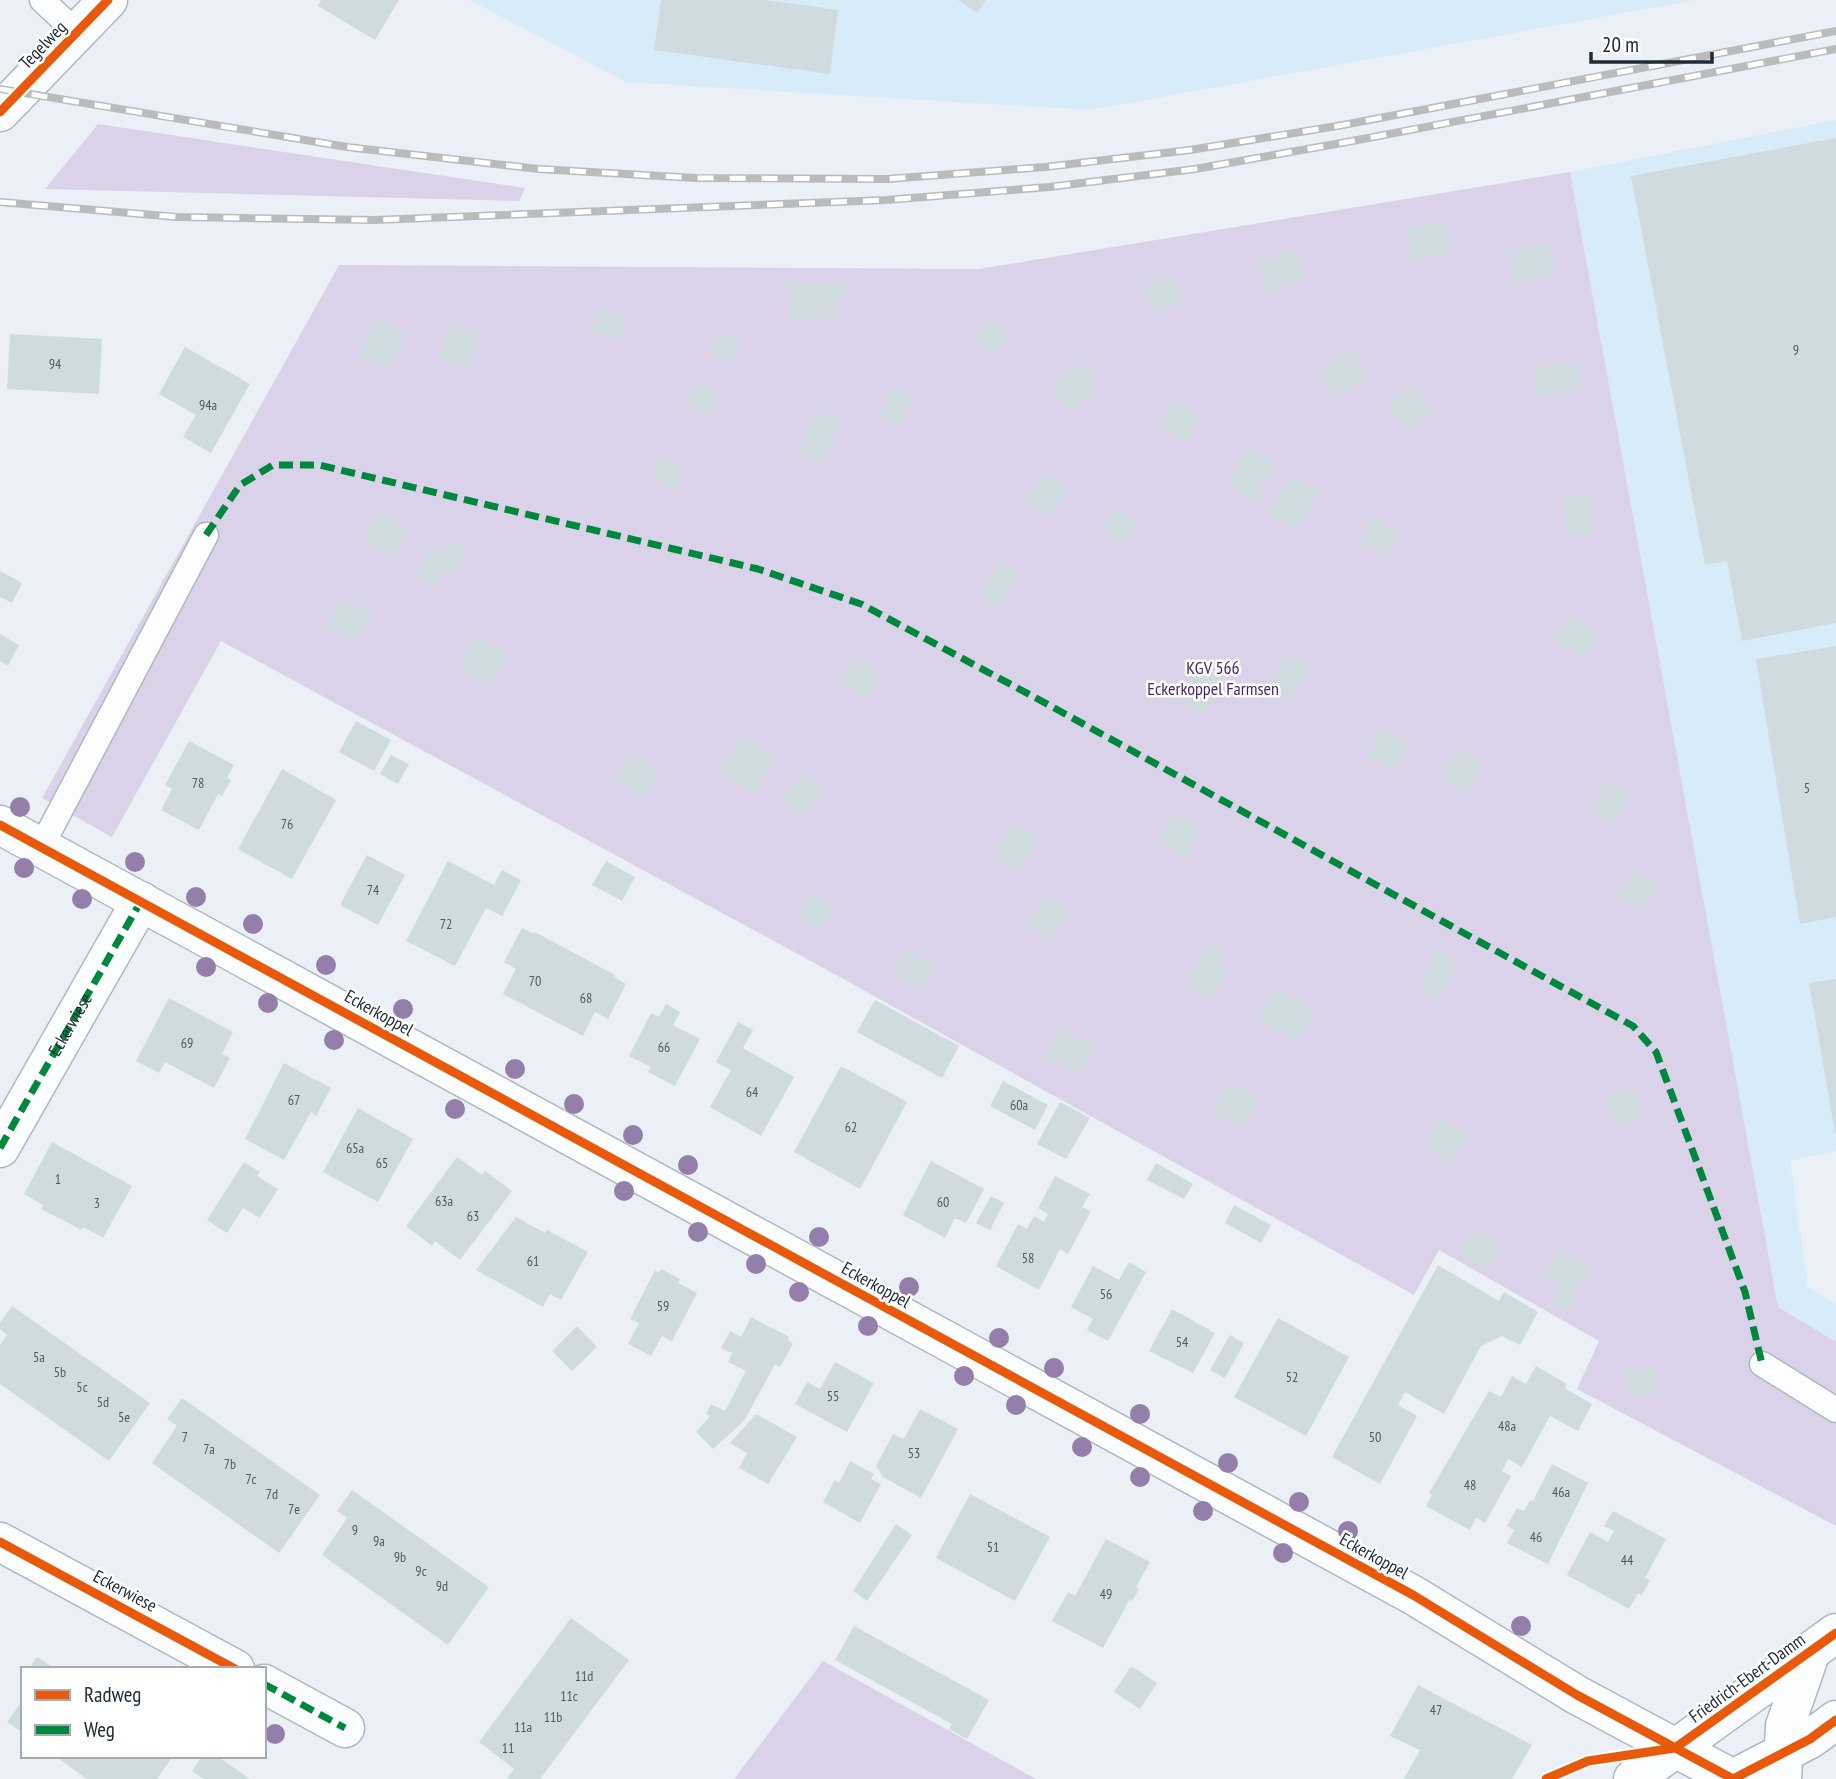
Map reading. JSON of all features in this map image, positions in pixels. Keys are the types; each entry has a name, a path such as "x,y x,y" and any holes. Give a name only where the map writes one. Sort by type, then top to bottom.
{"street":[{"name":"Tegelweg","path":"0,112 108,0"},
{"name":"Eckerkoppel","path":"0,825 1413,1595 1565,1689 1733,1779"},
{"name":"Eckerwiese","path":"0,1148 141,901"},
{"name":"Eckerwiese","path":"0,1542 231,1667"},
{"name":"Friedrich-Ebert-Damm","path":"1633,1779 1823,1642"},
{"path":"1782,1765 1788,1716 1823,1642"},
{"path":"266,1685 345,1728"},
{"path":"1733,1779 1782,1765 1836,1720"}],"lane":[{"path":"42,0 77,33"},
{"path":"41,847 206,535"},
{"path":"1762,1364 1836,1410"}],"shaded area":[{"path":"469,0 1695,0 1090,110 626,82"},
{"path":"1836,120 1836,1151 1790,1161 1808,1287 1836,1304 1836,1342 1778,1307 1570,172"}],"green space":[{"path":"98,124 525,188 519,201 45,189"},
{"name":"KGV 566 Eckerkoppel Farmsen","path":"1570,172 1778,1307 1836,1342 1836,1526 1577,1389 1599,1341 1439,1250 1414,1295 818,965 221,641 112,837 42,798 339,265 979,269"},
{"path":"823,1661 1036,1779 734,1779"}],"building":[{"path":"321,0 399,0 375,40 318,6"},
{"path":"661,0 766,0 838,10 830,74 654,50"},
{"path":"958,0 986,0 977,13"},
{"path":"1836,138 1836,623 1742,641 1727,561 1705,565 1631,176"},
{"path":"1443,220 1451,252 1414,262 1406,229"},
{"path":"1549,243 1556,275 1517,283 1510,252"},
{"path":"1296,249 1307,278 1269,293 1258,264"},
{"path":"1173,274 1185,301 1156,314 1144,285"},
{"path":"844,283 845,297 837,298 838,318 790,320 788,285"},
{"path":"598,309 628,318 620,340 591,331"},
{"path":"377,318 407,333 388,370 359,356"},
{"path":"993,319 1011,339 991,356 973,338"},
{"path":"452,323 481,335 467,370 438,358"},
{"path":"721,332 741,340 730,362 711,354"},
{"path":"10,334 102,339 99,394 7,389"},
{"path":"185,347 250,384 211,453 183,437 196,415 159,394"},
{"path":"1353,349 1370,375 1335,397 1319,370"},
{"path":"1088,361 1096,375 1088,379 1097,393 1068,411 1051,384"},
{"path":"1576,361 1581,390 1538,397 1533,368"},
{"path":"696,382 720,393 709,417 684,405"},
{"path":"893,387 914,398 900,427 878,416"},
{"path":"1415,387 1433,414 1406,432 1388,404"},
{"path":"1175,399 1202,416 1187,441 1159,425"},
{"path":"816,410 842,422 821,465 796,452"},
{"path":"1248,448 1277,465 1255,502 1227,485"},
{"path":"662,455 685,466 675,488 652,477"},
{"path":"1044,473 1067,488 1049,517 1026,502"},
{"path":"1292,475 1320,491 1296,530 1269,514"},
{"path":"1592,495 1594,534 1566,536 1564,497"},
{"path":"1113,508 1139,522 1126,545 1100,531"},
{"path":"378,512 408,528 394,556 363,540"},
{"path":"1373,518 1400,533 1389,556 1361,542"},
{"path":"449,539 468,549 453,577 441,571 434,586 416,577 431,548 442,553"},
{"path":"999,561 1019,572 999,609 980,598"},
{"path":"0,571 22,583 12,603 0,597"},
{"path":"343,597 373,613 356,642 327,626"},
{"path":"1568,616 1599,635 1585,658 1554,640"},
{"path":"0,634 19,645 8,666 0,661"},
{"path":"474,636 508,654 493,685 459,667"},
{"path":"1836,646 1836,917 1800,924 1756,659"},
{"path":"1287,653 1310,666 1289,703 1266,691"},
{"path":"856,656 882,675 865,698 839,679"},
{"path":"1201,659 1228,673 1205,713 1179,699"},
{"path":"356,721 391,740 374,771 339,752"},
{"path":"1383,728 1411,743 1396,772 1367,757"},
{"path":"741,735 776,755 756,792 720,773"},
{"path":"189,741 234,765 227,778 231,780 222,796 218,794 199,830 161,810 172,789 165,785"},
{"path":"1457,748 1483,764 1467,794 1439,779"},
{"path":"631,753 660,769 644,798 615,782"},
{"path":"391,755 409,764 398,784 380,774"},
{"path":"282,769 336,800 292,879 238,849"},
{"path":"804,772 825,792 800,818 780,797"},
{"path":"1606,780 1630,792 1614,824 1590,811"},
{"path":"1173,813 1201,828 1184,860 1173,853 1175,849 1158,839"},
{"path":"1013,823 1039,838 1018,872 993,856"},
{"path":"367,855 405,875 378,925 340,905"},
{"path":"448,861 494,885 502,870 521,880 502,916 486,908 455,966 406,941"},
{"path":"606,861 635,877 622,901 592,885"},
{"path":"1633,869 1659,884 1645,910 1618,895"},
{"path":"808,892 836,906 822,931 795,917"},
{"path":"1047,894 1071,909 1052,940 1027,926"},
{"path":"522,928 534,934 535,932 615,975 614,977 626,984 608,1019 595,1012 583,1036 503,994 516,969 504,962"},
{"path":"1209,943 1225,952 1218,965 1226,969 1210,999 1185,985"},
{"path":"905,950 934,965 922,990 892,975"},
{"path":"1436,951 1458,962 1440,998 1419,988"},
{"path":"1836,979 1836,1133 1835,1133 1809,983"},
{"path":"1276,987 1316,1009 1298,1042 1258,1020"},
{"path":"169,998 233,1032 222,1054 230,1058 214,1088 165,1062 159,1073 136,1061"},
{"path":"875,1000 959,1046 942,1078 857,1032"},
{"path":"666,1004 680,1012 673,1025 700,1039 675,1086 648,1072 651,1067 629,1056 651,1013 659,1017"},
{"path":"738,1022 753,1030 743,1048 794,1077 761,1136 710,1107 731,1070 716,1062"},
{"path":"1061,1028 1095,1047 1080,1075 1045,1057"},
{"path":"284,1063 331,1088 316,1116 311,1112 284,1160 245,1139"},
{"path":"841,1066 907,1102 860,1189 794,1152"},
{"path":"1003,1081 1048,1105 1035,1130 990,1106"},
{"path":"1229,1081 1258,1097 1240,1129 1212,1112"},
{"path":"1630,1087 1644,1116 1618,1128 1604,1099"},
{"path":"1060,1102 1090,1118 1066,1159 1037,1144"},
{"path":"358,1108 413,1139 378,1202 323,1172"},
{"path":"1440,1118 1468,1134 1452,1163 1424,1148"},
{"path":"52,1142 132,1186 103,1238 41,1209 43,1205 24,1194"},
{"path":"457,1157 482,1175 485,1171 512,1191 460,1260 435,1241 432,1246 406,1226"},
{"path":"931,1161 984,1189 966,1223 955,1218 945,1238 903,1215"},
{"path":"244,1162 260,1172 257,1176 278,1189 260,1218 243,1208 227,1233 207,1220"},
{"path":"1156,1163 1193,1184 1184,1199 1147,1180"},
{"path":"1055,1176 1090,1194 1082,1207 1091,1211 1068,1254 1060,1249 1039,1290 996,1266 1018,1224 1027,1229 1034,1216 1044,1222 1048,1214 1038,1208"},
{"path":"991,1196 1004,1203 990,1230 976,1223"},
{"path":"1234,1205 1271,1225 1261,1243 1225,1223"},
{"path":"516,1217 588,1252 561,1300 550,1294 543,1307 476,1270"},
{"path":"1473,1229 1502,1245 1489,1270 1459,1254"},
{"path":"1559,1250 1590,1266 1567,1311 1551,1304 1560,1286 1545,1278"},
{"path":"1129,1262 1146,1272 1108,1341 1087,1330 1093,1319 1071,1307 1093,1266 1119,1280"},
{"path":"1438,1265 1499,1301 1504,1292 1538,1312 1520,1345 1502,1336 1481,1346 1444,1414 1405,1392 1398,1405 1417,1416 1380,1484 1332,1457"},
{"path":"661,1269 680,1279 678,1283 697,1293 672,1341 662,1336 651,1356 628,1344 639,1323 630,1319 655,1270 659,1273"},
{"path":"12,1306 150,1403 109,1461 0,1384 0,1345 7,1335 0,1329 0,1323"},
{"path":"1172,1309 1215,1333 1193,1373 1149,1351"},
{"path":"751,1317 789,1337 788,1340 793,1344 780,1367 775,1364 744,1421 713,1449 696,1432 710,1416 706,1414 711,1404 725,1411 746,1371 728,1362 732,1353 721,1348 730,1331 741,1337"},
{"path":"1278,1318 1349,1357 1306,1436 1234,1397"},
{"path":"577,1326 597,1347 572,1371 552,1351"},
{"path":"1230,1335 1244,1343 1225,1378 1210,1370"},
{"path":"835,1362 874,1383 847,1432 795,1404 807,1382 820,1389"},
{"path":"1536,1366 1567,1384 1565,1388 1592,1404 1578,1431 1550,1416 1522,1467 1508,1459 1502,1471 1511,1476 1485,1523 1476,1518 1470,1530 1426,1506 1432,1495 1429,1493 1489,1391 1501,1397 1512,1376 1526,1384"},
{"path":"1625,1369 1656,1369 1656,1395 1625,1395"},
{"path":"182,1398 320,1495 279,1553 152,1463 177,1426 167,1419"},
{"path":"920,1409 958,1429 921,1498 883,1477 876,1466 893,1434 904,1439"},
{"path":"756,1414 797,1437 768,1484 739,1468 747,1453 730,1443"},
{"path":"850,1461 874,1474 871,1479 881,1484 860,1523 823,1502 835,1480 839,1483"},
{"path":"1552,1464 1588,1483 1548,1564 1507,1543 1514,1530 1507,1526 1517,1508 1524,1511 1530,1500 1533,1501"},
{"path":"352,1490 489,1587 448,1645 322,1555 347,1518 337,1511"},
{"path":"970,1494 1050,1537 1015,1601 936,1558"},
{"path":"1613,1511 1666,1539 1645,1578 1650,1580 1642,1595 1638,1593 1629,1609 1567,1575 1590,1532 1608,1542 1614,1531 1604,1526"},
{"path":"896,1524 912,1535 867,1601 853,1591"},
{"path":"1106,1539 1150,1562 1136,1587 1139,1589 1132,1601 1130,1599 1103,1648 1052,1621 1068,1592 1075,1596"},
{"path":"571,1618 629,1660 540,1779 507,1779 514,1769 479,1742"},
{"path":"854,1626 989,1700 967,1739 949,1729 952,1724 835,1660"},
{"path":"37,1657 52,1667 30,1667"},
{"path":"1131,1666 1157,1683 1140,1709 1114,1692"},
{"path":"1418,1685 1532,1745 1512,1779 1404,1779 1420,1750 1390,1736"},
{"path":"21,1703 21,1732 7,1722"},
{"path":"58,1758 172,1758 157,1779 87,1779"},
{"path":"201,1758 220,1758 250,1779 203,1779 192,1771"}],"railway":[{"path":"0,89 347,147 539,169 695,178 887,179 1045,167 1190,150 1343,125 1836,31"},
{"path":"0,202 177,217 375,220 886,200 1049,187 1195,169 1836,49"}],"marked path":[{"path":"206,535 240,485 273,465 319,465 758,569 861,604 1633,1026 1656,1052 1745,1292 1762,1364"},
{"path":"0,1148 141,901"},
{"path":"266,1685 345,1728"}],"cycle path":[{"path":"0,112 108,0"},
{"path":"0,825 1413,1595 1577,1695 1733,1779"},
{"path":"0,1542 231,1667"},
{"path":"1546,1779 1588,1761 1675,1748 1836,1633"},
{"path":"1733,1779 1810,1739 1836,1720"}]}
